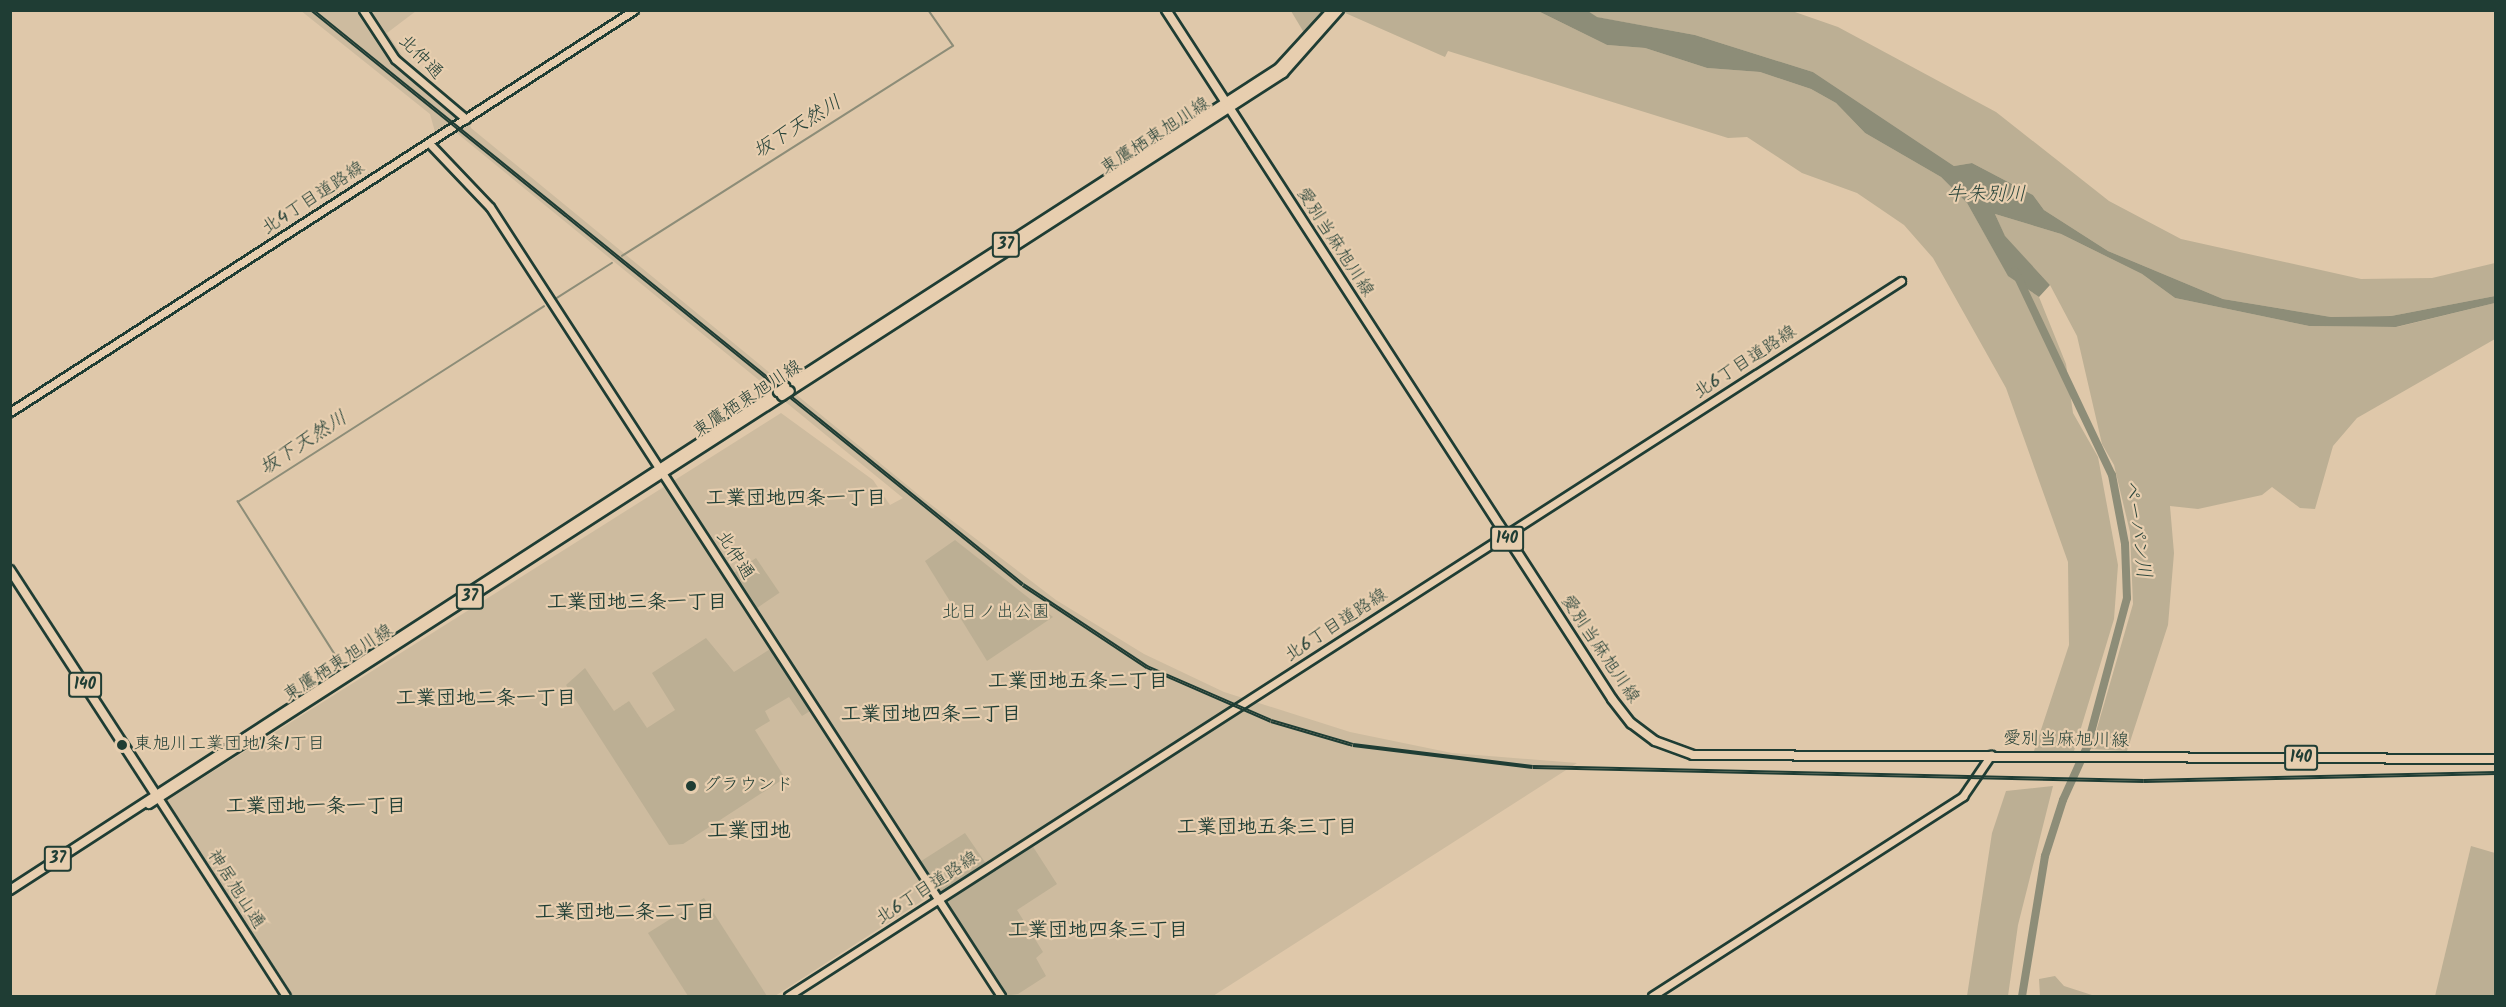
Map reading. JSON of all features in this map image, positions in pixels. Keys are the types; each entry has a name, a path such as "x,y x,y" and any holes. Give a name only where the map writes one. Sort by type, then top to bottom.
{"main road":[{"name":"愛別当麻旭川線","path":"1166,10 1505,536 1631,723 1670,749 1694,755 2496,759"},
{"name":"東鷹栖東旭川線","path":"1227,105 1293,56 1332,10"},
{"name":"東鷹栖東旭川線","path":"157,796 1298,60 1339,10"},
{"name":"140","path":"10,570 157,796"},
{"name":"37","path":"10,890 157,796"}],"street":[{"name":"北仲通","path":"363,10 395,59 466,119"},
{"name":"北4丁目道路線","path":"10,412 634,10"},
{"name":"北仲通","path":"429,143 490,207 1000,996"},
{"name":"北6丁目道路線","path":"788,996 1901,281"},
{"path":"1652,996 1963,796 1991,755"},
{"name":"神居旭山通","path":"157,796 286,996"}],"shaded area":[{"path":"300,10 416,11 387,33 405,60 466,112 471,128 925,500 1056,600 1144,654 1224,692 1350,732 1452,753 1577,763 1213,996 1010,996 942,888 775,996 291,996 166,801 781,413 873,480 890,505 903,498 447,125 435,132 430,114"}],"green space":[{"path":"1291,11 1326,11 1306,36"},
{"path":"1538,11 1607,45 1645,48 1707,68 1760,72 1811,89 1836,103 1865,133 1941,177 1967,203 2008,275 2039,297 2066,364 2073,413 2098,457 2118,565 2114,619 2074,751 2034,751 2069,645 2068,562 2006,388 1933,258 1904,225 1857,193 1802,173 1747,137 1728,138 1448,51 1445,57 1343,12"},
{"path":"1588,11 1792,11 1838,27 1996,112 2109,201 2181,239 2361,279 2432,278 2495,263 2495,296 2391,316 2331,317 2223,299 2108,251 2044,210 2033,195 1972,163 1954,166 1813,72 1695,35 1596,17"},
{"path":"1995,214 2061,234 2142,274 2175,298 2309,326 2397,327 2495,303 2495,339 2357,418 2333,446 2315,509 2300,508 2272,487 2262,495 2198,509 2170,506 2174,553 2168,625 2127,751 2091,749 2133,604 2130,532 2114,465 2102,444 2077,336 2050,285 2005,237"},
{"name":"北日ノ出公園","path":"955,540 1053,617 987,661 925,561"},
{"path":"756,558 779,593 753,611 729,576"},
{"path":"706,638 734,672 775,646 815,708 802,716 789,697 765,711 770,721 755,730 785,778 683,844 669,845 566,685 585,668 614,711 629,701 647,728 675,710 652,673"},
{"path":"2053,786 2018,925 2008,996 1967,996 1992,833 2006,791"},
{"path":"965,833 989,868 1030,842 1057,884 1017,910 1043,952 1036,958 1046,976 1018,994 1001,996 915,865"},
{"path":"2471,846 2495,853 2495,996 2435,996"},
{"path":"704,898 767,996 688,996 648,933"},
{"path":"2055,976 2064,986 2095,996 2040,996 2039,979"}],"water":[{"name":"牛朱別川","path":"1538,11 1588,11 1597,17 1695,35 1813,72 1954,166 1972,163 2033,195 2044,210 2108,251 2223,299 2331,317 2391,316 2495,296 2495,303 2396,327 2309,326 2175,298 2142,274 2061,234 1995,214 2005,236 2050,285 2039,297 2008,276 1967,203 1941,177 1865,133 1836,103 1811,89 1760,72 1707,68 1645,48 1607,45"}],"waterway":[{"name":"坂下天然川","path":"622,256 953,46 928,10"},
{"name":"坂下天然川","path":"557,298 612,263"},
{"name":"ペーパン川","path":"2015,271 2112,475 2125,544 2127,598 2087,747 2063,800 2045,856 2022,996"},
{"name":"坂下天然川","path":"340,663 238,502 544,306"}],"railway":[{"path":"312,10 1023,585 1147,667 1271,721 1353,745 1533,767 2144,781 2496,773"}],"place":[{"name":"東旭川工業団地1条1丁目","path":"122,745"},
{"name":"グラウンド","path":"691,786"}],"district":[{"name":"工業団地四条一丁目","path":"796,499"},
{"name":"工業団地三条一丁目","path":"637,603"},
{"name":"工業団地五条二丁目","path":"1078,682"},
{"name":"工業団地二条一丁目","path":"486,699"},
{"name":"工業団地四条二丁目","path":"931,715"},
{"name":"工業団地一条一丁目","path":"316,807"},
{"name":"工業団地五条三丁目","path":"1267,828"},
{"name":"工業団地","path":"749,832"},
{"name":"工業団地二条二丁目","path":"625,913"},
{"name":"工業団地四条三丁目","path":"1098,931"}]}
